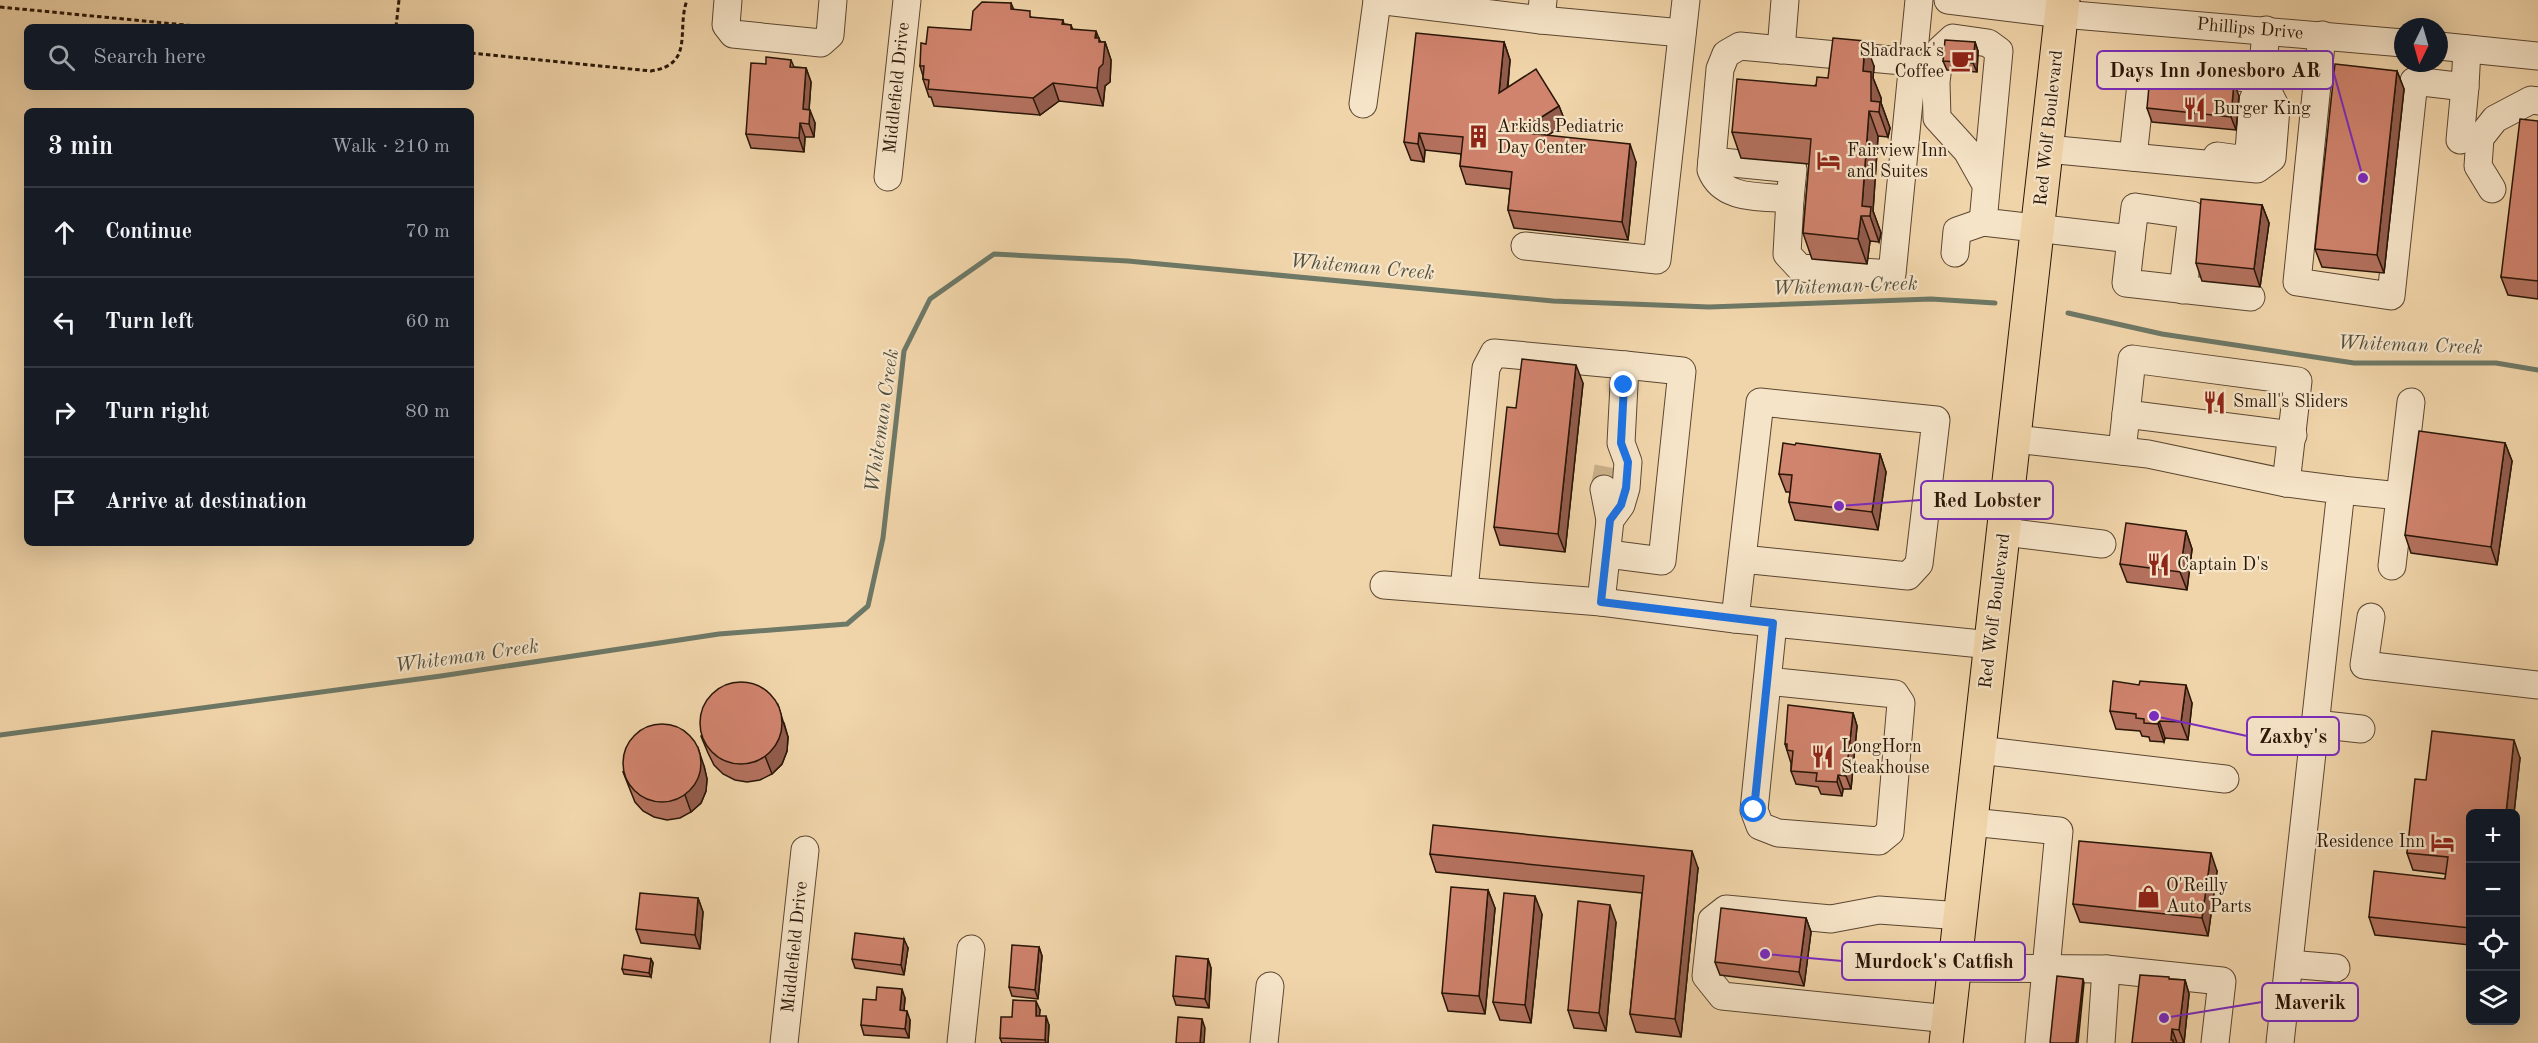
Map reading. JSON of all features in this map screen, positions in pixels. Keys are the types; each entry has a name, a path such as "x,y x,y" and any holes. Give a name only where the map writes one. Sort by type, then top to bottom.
{"highway":[{"name":"Red Wolf Boulevard","path":"1947,1031 2005,532 2062,7"}],"street":[{"path":"728,0 726,25 733,34 821,43 830,35 833,0"},
{"name":"Middlefield Drive","path":"888,177 907,0"},
{"path":"1525,246 1657,260 1686,0"},
{"path":"1781,50 1785,0"},
{"path":"1913,62 1740,46 1726,54 1720,69 1711,170 1715,181 1730,193 1790,199 1787,254 1800,268 1892,274 1913,62 1919,0"},
{"name":"Phillips Drive","path":"1948,0 2062,7 2394,42"},
{"path":"1363,104 1377,1 1542,10 1682,33"},
{"path":"2047,149 2257,170 2271,158 2276,108 2262,79 2266,30"},
{"path":"2311,142 2328,133 2327,87 2322,35"},
{"path":"1983,222 1984,183 1999,51 1988,43 1953,38 1940,50 1936,82 1937,118 1967,151 1984,183"},
{"path":"2448,47 2538,56"},
{"path":"2460,140 2467,49"},
{"path":"2133,157 2141,84 2152,70 2262,79"},
{"path":"2327,87 2311,142 2297,282 2391,296 2402,80 2465,87"},
{"path":"2492,189 2478,166 2480,138 2495,119 2531,100 2538,101"},
{"path":"2184,290 2192,215 2135,207 2126,283 2184,290 2251,297"},
{"path":"1955,254 1957,231 1983,222 2131,239"},
{"path":"1464,590 1486,368 1494,354 1682,371 1662,561 1608,554"},
{"path":"2122,452 2132,359 2298,381 2286,483"},
{"path":"1610,520 1621,505 1626,488 1628,462 1621,443 1625,365"},
{"path":"1735,619 1760,402 1936,420 1920,564 1908,576 1742,560"},
{"path":"2392,566 2411,402"},
{"path":"2126,414 2292,435"},
{"path":"2015,439 2148,454 2286,483 2400,496"},
{"path":"1601,602 1610,520 1606,478 1610,459 1621,443"},
{"path":"2280,1043 2341,490"},
{"path":"2005,532 2102,544"},
{"path":"1384,585 1601,602 1735,619 1991,645"},
{"path":"2371,617 2364,665 2538,685"},
{"path":"1767,681 1895,694 1901,703 1890,832 1879,841 1778,833 1760,825 1754,810 1767,681 1773,623"},
{"path":"2315,724 2361,729"},
{"path":"1979,750 2225,779"},
{"path":"1971,822 2059,831 2046,968 2070,1021"},
{"name":"Middlefield Drive","path":"784,1043 806,850"},
{"path":"1947,1031 1722,996 1706,976 1712,920 1726,909 1831,919 1879,910 1960,916"},
{"path":"961,1043 971,949"},
{"path":"2289,964 2336,968"},
{"path":"1954,968 2106,969 2222,981 2215,1043"},
{"path":"2070,1021 2106,969"},
{"path":"1264,1043 1270,986"}],"path":[{"path":"396,24 399,0"},
{"path":"474,53 651,71 663,69 674,64 680,54 687,0"},
{"path":"0,7 175,24"}],"building":[{"path":"982,2 1011,3 1011,9 1030,11 1030,17 1063,20 1062,24 1071,25 1071,29 1096,31 1095,38 1099,38 1099,42 1105,42 1097,88 1053,83 1033,98 928,89 929,80 923,79 924,66 920,66 921,43 926,44 928,27 971,30 973,11"},
{"name":"Arkids Pediatric Day Center","path":"1416,33 1504,42 1499,93 1536,69 1559,106 1518,132 1630,144 1622,222 1508,210 1512,172 1460,166 1463,137 1419,133 1418,144 1404,142"},
{"name":"Fairview Inn and Suites","path":"1833,38 1865,41 1863,71 1871,72 1871,101 1880,102 1879,112 1869,111 1862,206 1871,207 1870,216 1861,216 1858,239 1803,233 1811,139 1732,132 1737,79 1816,86 1817,77 1828,78"},
{"path":"1945,40 1975,42 1973,63 1943,61"},
{"path":"766,57 791,60 790,67 806,68 803,109 810,110 809,124 800,123 799,138 746,134 751,63 766,64"},
{"path":"2335,64 2394,71 2397,72 2377,255 2315,249"},
{"path":"2150,75 2194,81 2194,78 2234,82 2231,117 2147,108"},
{"path":"2520,119 2538,121 2538,281 2501,277"},
{"path":"2201,199 2262,205 2254,269 2196,263"},
{"path":"1522,359 1576,365 1558,534 1494,527 1507,407 1516,408"},
{"path":"2419,431 2505,443 2491,547 2405,535"},
{"path":"1783,443 1880,454 1872,512 1789,502 1792,475 1779,474"},
{"path":"2126,523 2186,531 2180,572 2120,564"},
{"path":"2113,681 2139,685 2140,681 2186,685 2181,722 2144,723 2144,719 2136,718 2136,714 2110,711"},
{"path":"741,682 757,685 770,694 779,707 782,723 779,739 770,752 757,761 741,764 725,761 712,752 703,739 700,723 703,707 712,694 725,685"},
{"name":"LongHorn Steakhouse","path":"1788,705 1853,713 1846,776 1838,775 1837,782 1816,781 1817,773 1791,771 1793,751 1787,750 1787,744 1785,744"},
{"path":"662,724 677,727 694,741 701,763 698,778 684,795 662,802 647,799 630,785 623,763 626,748 640,731"},
{"name":"Residence Inn","path":"2432,731 2514,740 2506,809 2466,809 2466,928 2369,917 2374,871 2445,879 2448,857 2407,853 2415,779 2426,780"},
{"path":"1433,825 1692,851 1675,1019 1630,1014 1644,876 1430,854"},
{"name":"O'Reilly Auto Parts","path":"2079,841 2211,853 2202,918 2073,904"},
{"path":"1451,887 1488,890 1479,996 1442,993"},
{"path":"640,893 698,898 695,935 636,929"},
{"path":"1504,893 1535,896 1525,1005 1493,1002"},
{"path":"1578,901 1610,905 1599,1013 1568,1010"},
{"path":"1721,908 1806,918 1799,972 1715,962"},
{"path":"855,933 904,939 901,965 852,959"},
{"path":"1012,945 1039,947 1035,990 1009,987"},
{"path":"624,955 651,959 649,973 622,969"},
{"path":"1176,956 1208,959 1205,999 1173,996"},
{"path":"2140,975 2185,980 2179,1030 2172,1029 2173,1043 2132,1043"},
{"path":"2057,976 2083,979 2076,1043 2050,1043"},
{"path":"877,987 902,989 900,1010 907,1011 905,1029 861,1025 863,999 876,1000"},
{"path":"1013,1000 1036,1001 1036,1016 1046,1016 1045,1040 1000,1038 1001,1017 1012,1017"},
{"path":"1178,1017 1202,1019 1200,1043 1176,1043"}],"waterway":[{"name":"Whiteman Creek","path":"0,735 441,676 719,634 847,624 868,606 883,538 904,351 930,299 994,254 1128,261 1553,301 1709,307 1931,299 1995,303"},
{"name":"Whiteman Creek","path":"2068,313 2162,334 2354,363 2496,363 2538,370"}],"tunnel":[{"path":"2328,117 2330,97"},
{"path":"1604,489 1608,467"}],"place":[{"name":"Shadrack's Coffee","path":"1962,61"},
{"name":"Burger King","path":"2195,109"},
{"name":"Arkids Pediatric Day Center","path":"1479,137"},
{"name":"Fairview Inn and Suites","path":"1829,161"},
{"name":"Days Inn Jonesboro AR","path":"2363,178"},
{"name":"Small's Sliders","path":"2215,402"},
{"name":"Red Lobster","path":"1839,506"},
{"name":"Captain D's","path":"2159,565"},
{"name":"Zaxby's","path":"2154,716"},
{"name":"LongHorn Steakhouse","path":"1823,757"},
{"name":"Residence Inn","path":"2443,842"},
{"name":"O'Reilly Auto Parts","path":"2148,896"},
{"name":"Murdock's Catfish","path":"1765,954"},
{"name":"Maverik","path":"2164,1018"}],"route":[{"path":"1624,385 1621,443 1628,462 1626,488 1621,505 1610,520 1601,602 1773,623 1754,810"}]}
